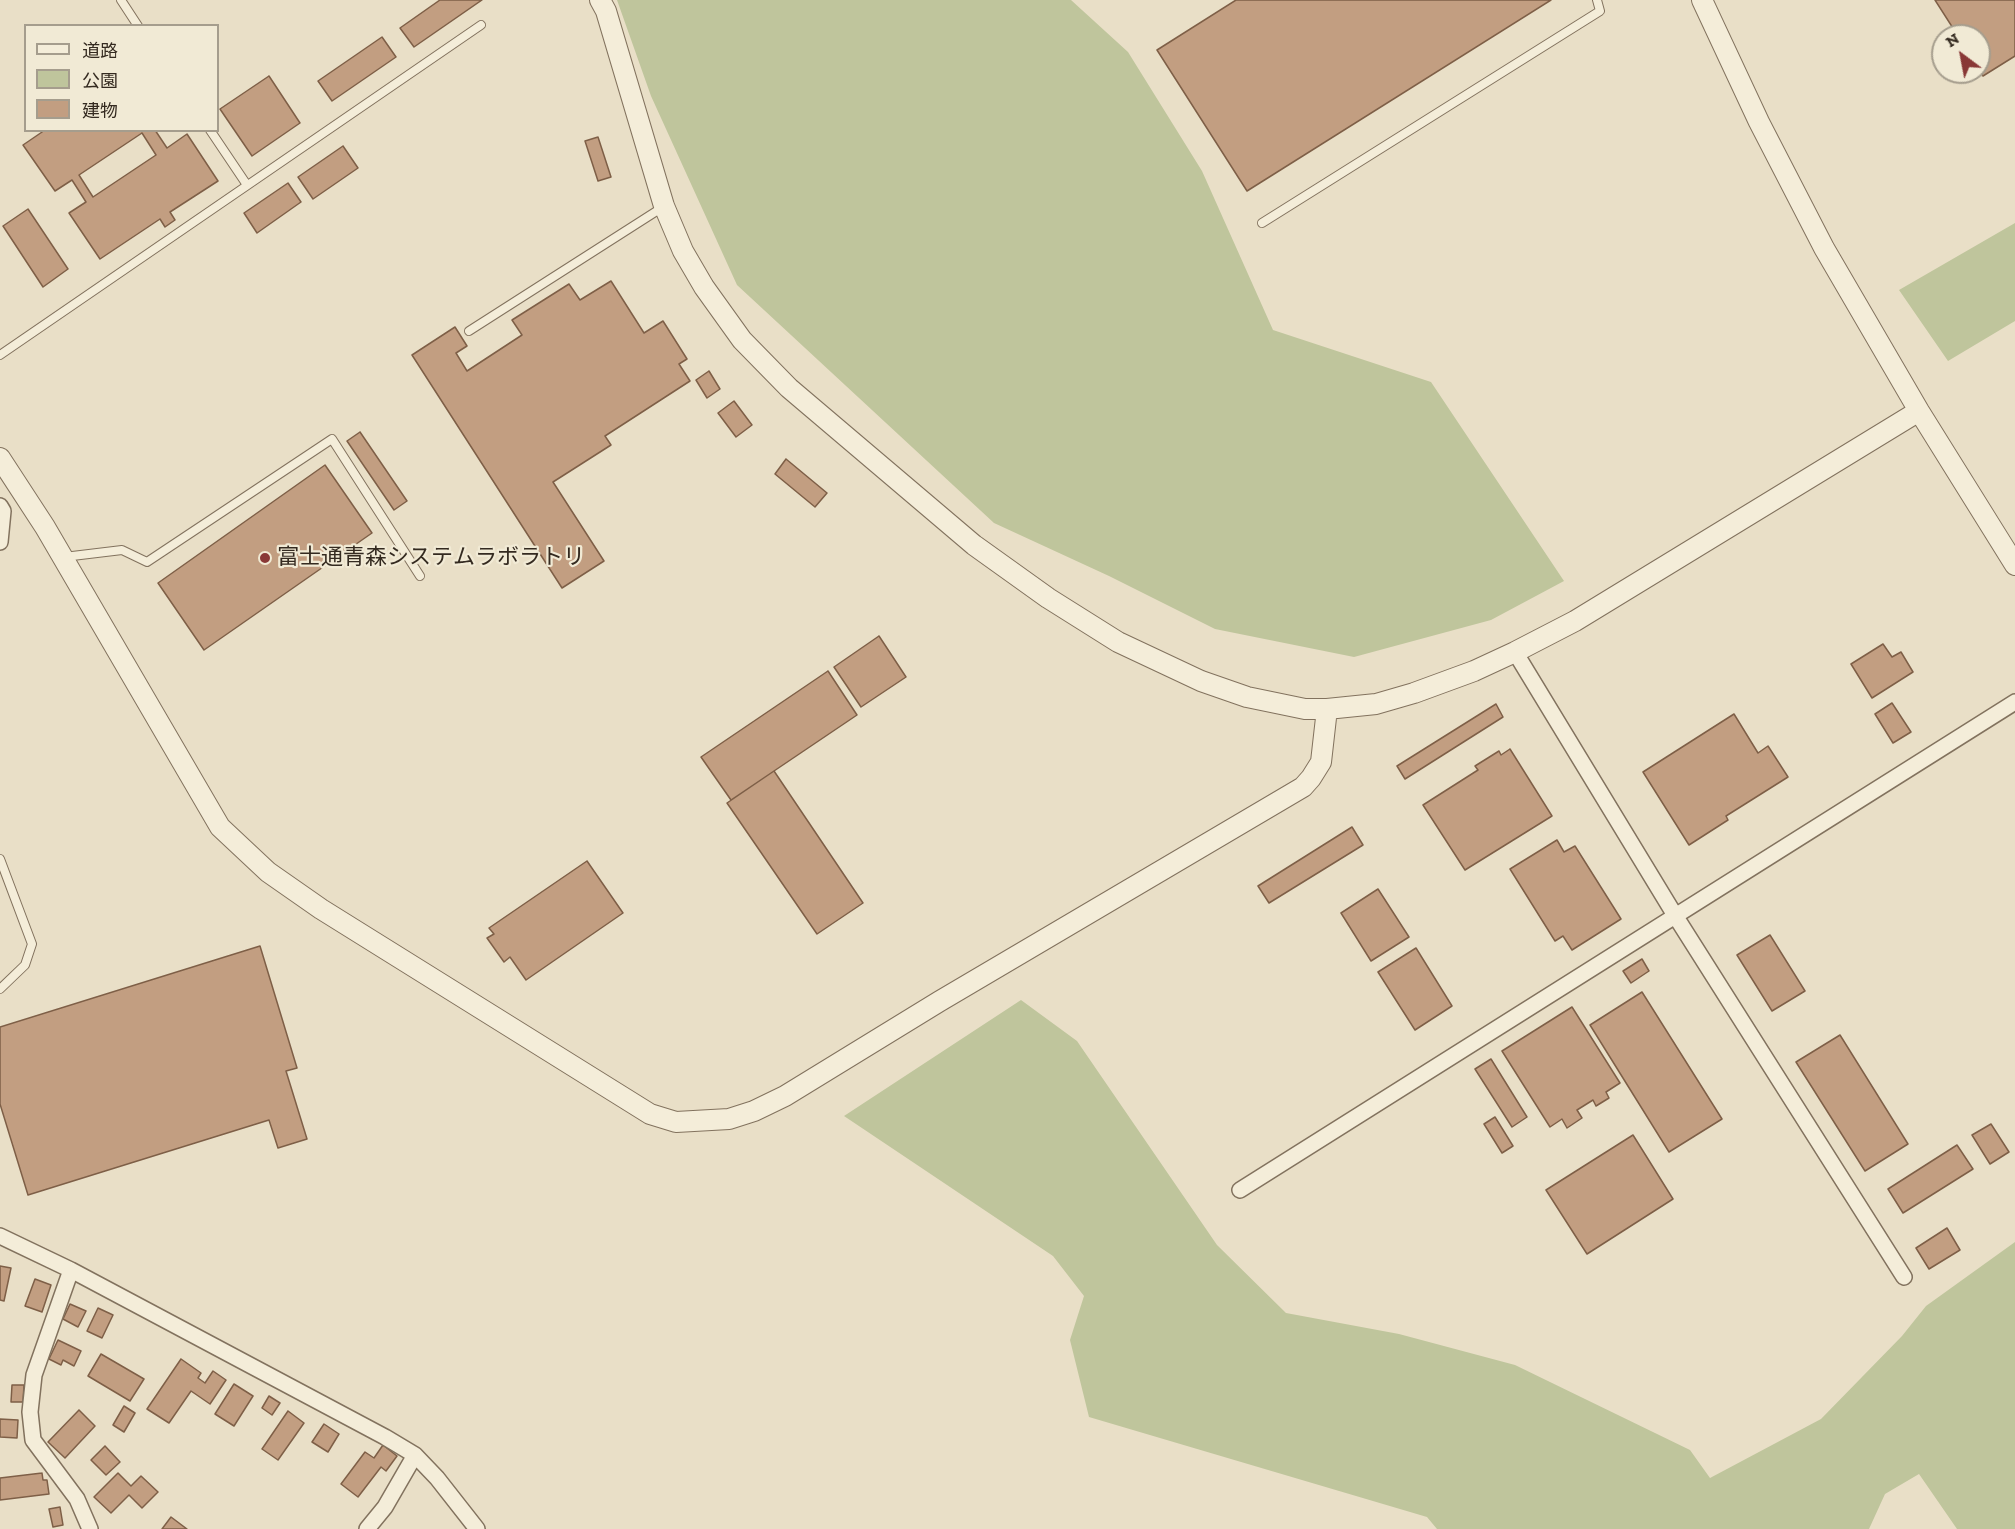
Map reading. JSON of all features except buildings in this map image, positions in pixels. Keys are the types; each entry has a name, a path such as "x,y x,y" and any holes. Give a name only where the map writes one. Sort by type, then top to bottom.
{"street":[{"path":"600,0 606,11 664,206 683,251 704,287 742,340 789,388 974,545 1048,598 1118,642 1201,681 1247,697 1284,706 1327,709 1376,704 1474,671 1575,621 1919,411"},
{"path":"1702,0 1759,122 1824,248 1919,411 2015,565"},
{"path":"0,458 63,557 220,827 268,872 321,909 650,1114 676,1122 729,1119 754,1111 785,1096 940,1001 1303,787 1321,762 1327,709"},
{"path":"0,506 3,511 0,542"},
{"path":"1515,652 1676,917 1904,1277"},
{"path":"1240,1190 2015,702"},
{"path":"0,1236 71,1270 415,1455 437,1478 477,1529"},
{"path":"71,1270 34,1375 30,1412 33,1440 77,1499 90,1529"},
{"path":"368,1529 385,1507 415,1455"}],"lane":[{"path":"121,0 137,24"},
{"path":"1262,223 1600,11 1597,0"},
{"path":"0,355 481,25"},
{"path":"211,132 247,185"},
{"path":"469,331 664,206"},
{"path":"63,557 122,550 147,562 332,439 420,576"},
{"path":"0,859 32,944 25,965 0,988"}],"green space":[{"path":"617,0 1071,0 1128,52 1202,171 1273,330 1431,382 1564,581 1491,620 1354,657 1215,629 1109,576 994,523 737,285 651,96"},
{"path":"2015,223 2015,321 1948,361 1899,290"},
{"path":"1021,1000 1077,1041 1217,1245 1286,1313 1399,1334 1515,1365 1690,1450 1710,1478 1821,1419 1902,1336 1926,1306 2015,1242 2015,1529 1957,1529 1919,1474 1885,1494 1869,1529 1437,1529 1427,1517 1089,1417 1070,1340 1084,1296 1053,1256 844,1116"}],"place":[{"name":"富士通青森システムラボラトリ","path":"265,558"}]}
